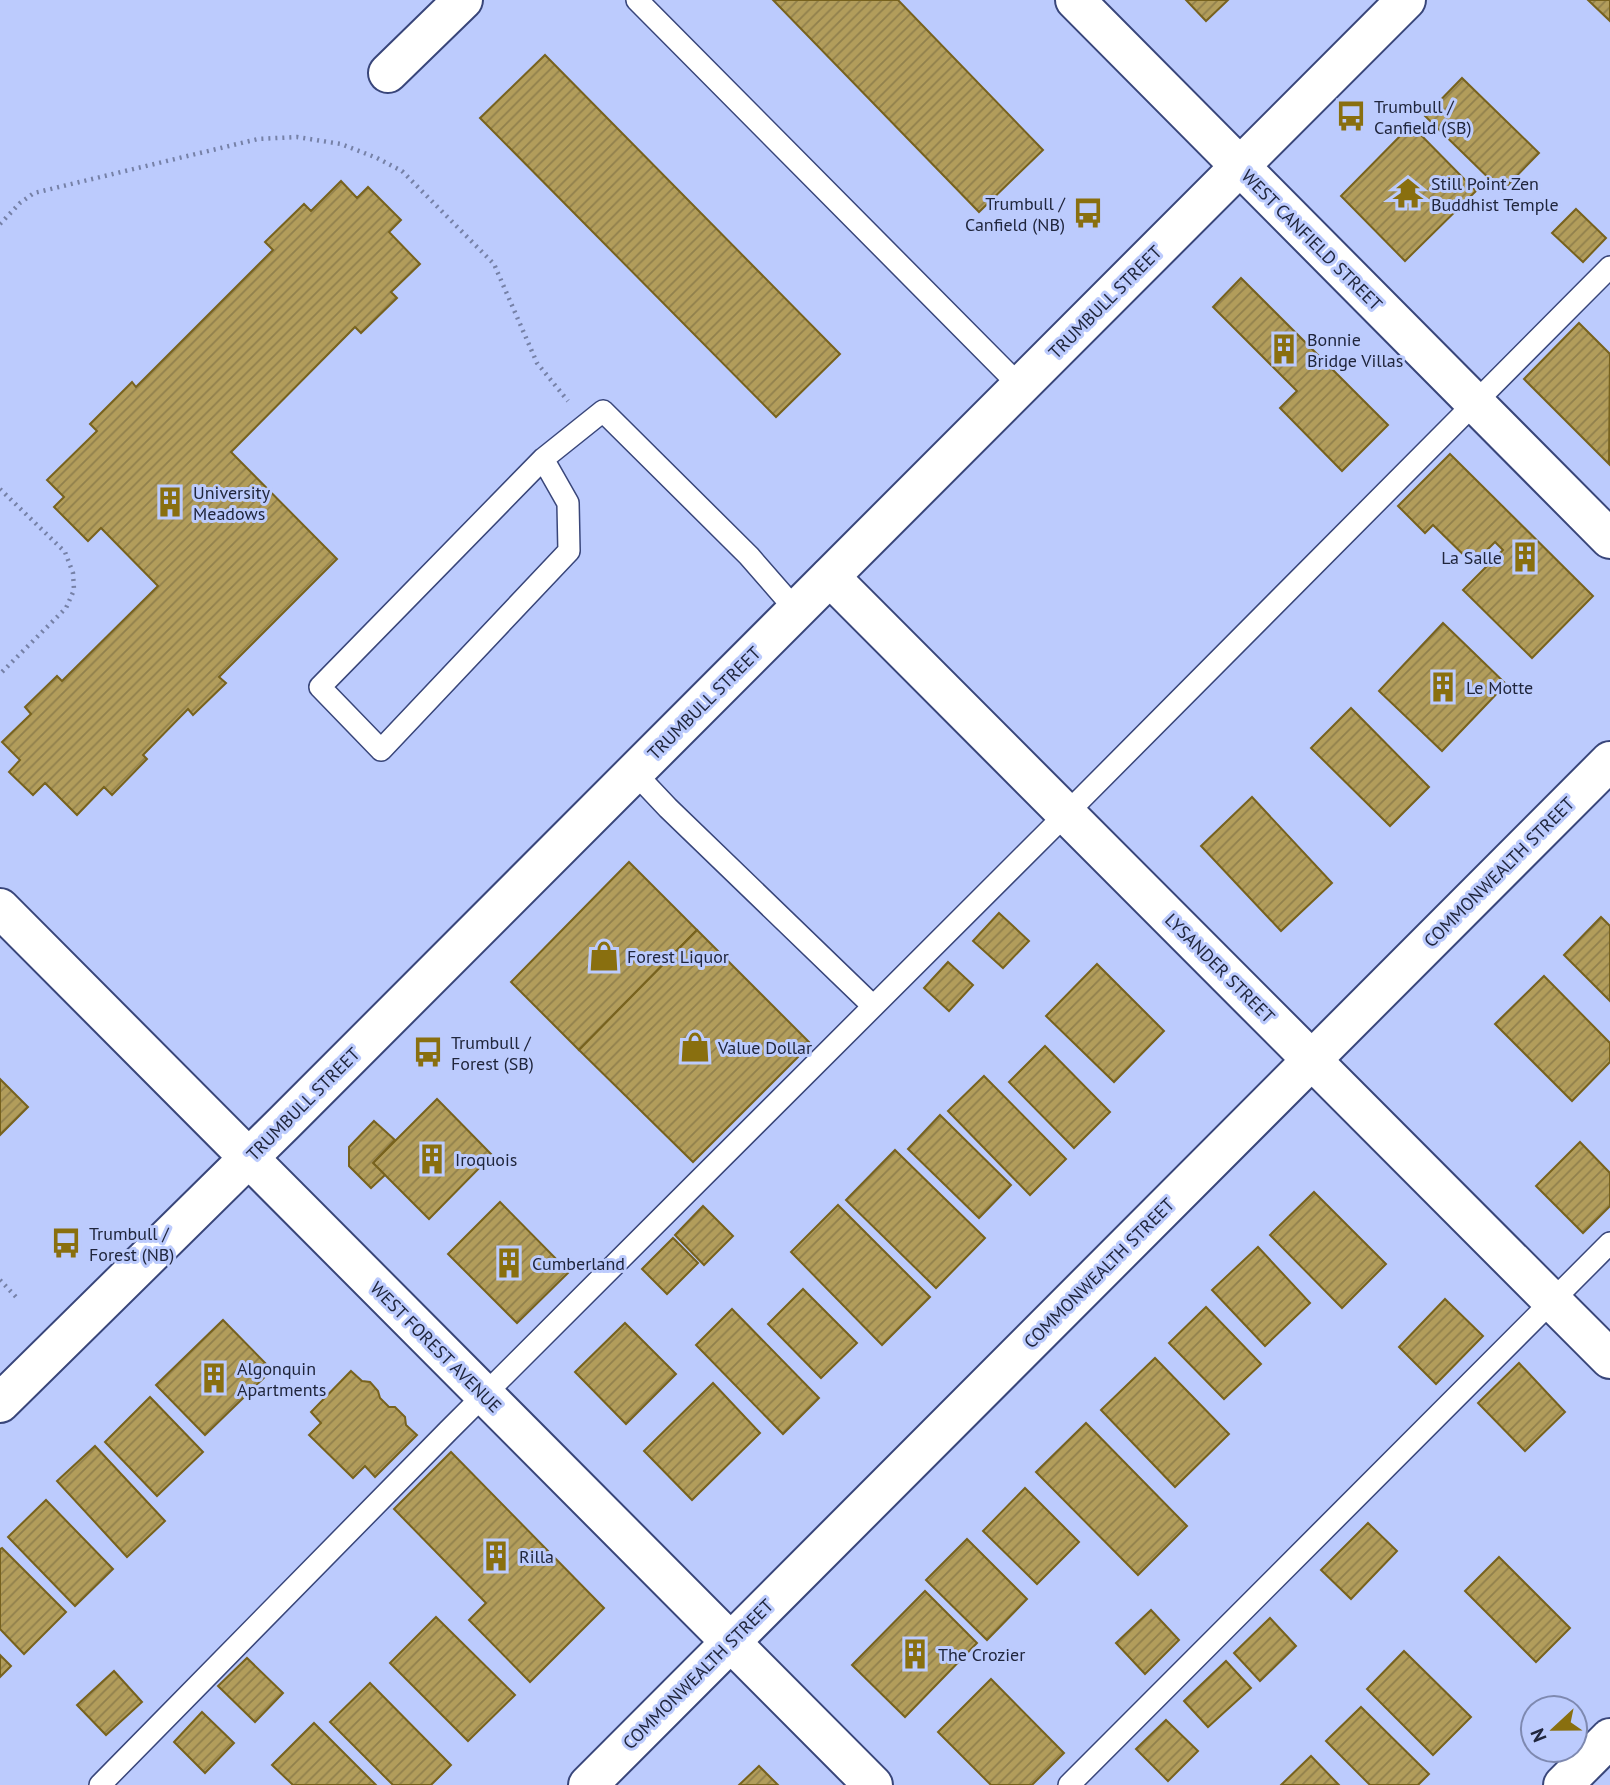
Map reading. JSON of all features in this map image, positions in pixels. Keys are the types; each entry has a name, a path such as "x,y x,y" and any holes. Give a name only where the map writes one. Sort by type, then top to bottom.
{"street":[{"path":"388,73 463,0"},
{"name":"WEST CANFIELD STREET","path":"1075,0 1610,539"},
{"name":"TRUMBULL STREET","path":"0,1403 248,1159 1406,0"},
{"name":"LYSANDER STREET","path":"830,577 1610,1359"},
{"name":"COMMONWEALTH STREET","path":"587,1785 1610,761"},
{"name":"WEST FOREST AVENUE","path":"0,908 873,1785"},
{"path":"1563,1785 1610,1738"}],"lane":[{"path":"637,0 1020,386"},
{"path":"100,1785 484,1395 1610,267"},
{"path":"543,459 568,503 569,551 381,750 320,687 543,459 603,411 749,556 796,610"},
{"path":"634,772 873,1006"},
{"path":"1069,1785 1610,1243"}],"path":[{"path":"0,224 20,203 34,194 258,139 297,137 341,144 377,158 402,172 494,264 537,363 585,426"},
{"path":"0,489 65,552 74,573 74,590 66,608 0,674"},
{"path":"0,1280 17,1298"}],"building":[{"path":"773,0 898,0 1043,150 979,212"},
{"path":"1186,0 1228,0 1206,21"},
{"path":"1588,0 1610,0 1610,21"},
{"path":"545,55 840,354 776,417 480,118"},
{"path":"1462,78 1539,153 1502,191 1425,116"},
{"name":"Still Point Zen Buddhist Temple","path":"1411,125 1476,191 1405,261 1341,196"},
{"name":"University Meadows","path":"341,181 357,198 368,187 401,220 389,232 420,264 391,292 397,298 361,333 355,327 231,452 337,559 219,677 226,683 193,715 188,709 143,755 147,759 112,795 104,787 77,815 45,783 33,795 9,772 20,760 2,742 31,714 25,707 57,676 62,681 158,586 101,528 88,541 54,507 64,497 47,480 97,431 90,424 132,382 136,387 273,250 265,242 304,204 311,211"},
{"path":"1576,209 1606,238 1583,262 1552,233"},
{"name":"Bonnie Bridge Villas","path":"1241,278 1388,425 1342,471 1280,408 1297,391 1213,307"},
{"path":"1579,323 1610,354 1609,464 1524,379"},
{"name":"La Salle","path":"1450,454 1593,596 1532,658 1463,590 1503,550 1495,542 1473,564 1433,525 1425,533 1398,506"},
{"name":"Le Motte","path":"1443,623 1506,684 1442,751 1379,691"},
{"path":"1351,708 1429,787 1390,826 1311,748"},
{"path":"1252,797 1332,883 1281,931 1201,846"},
{"name":"Forest Liquor","path":"629,862 697,930 579,1050 511,982"},
{"path":"999,913 1029,941 1003,968 973,941"},
{"path":"1601,917 1610,926 1610,1001 1564,955"},
{"name":"Value Dollar","path":"697,930 811,1044 693,1162 579,1050"},
{"path":"948,962 973,985 949,1011 924,988"},
{"path":"1097,964 1164,1031 1114,1082 1046,1016"},
{"path":"1544,976 1610,1043 1610,1062 1572,1101 1495,1024"},
{"path":"1045,1046 1110,1112 1074,1148 1009,1082"},
{"path":"984,1076 1066,1159 1030,1195 948,1111"},
{"path":"0,1079 28,1107 0,1135"},
{"name":"Iroquois","path":"437,1099 492,1155 429,1219 373,1163"},
{"path":"940,1115 1011,1185 979,1218 908,1149"},
{"path":"374,1121 395,1140 373,1163 385,1175 371,1188 349,1166 349,1147"},
{"path":"1580,1142 1610,1173 1610,1206 1583,1233 1536,1186"},
{"path":"895,1150 985,1238 936,1288 846,1200"},
{"path":"1314,1192 1386,1264 1342,1308 1270,1235"},
{"name":"Cumberland","path":"500,1202 569,1272 517,1323 448,1254"},
{"path":"838,1205 930,1297 882,1345 791,1252"},
{"path":"703,1206 733,1236 704,1265 675,1235"},
{"path":"673,1238 698,1263 667,1294 642,1269"},
{"path":"1258,1247 1310,1303 1265,1346 1212,1290"},
{"path":"803,1289 857,1343 821,1378 768,1324"},
{"path":"1445,1299 1483,1336 1436,1384 1399,1347"},
{"path":"1206,1307 1261,1364 1224,1399 1169,1343"},
{"path":"732,1309 819,1398 783,1434 696,1345"},
{"name":"Algonquin Apartments","path":"223,1320 272,1370 205,1435 156,1385"},
{"path":"625,1323 676,1374 626,1424 575,1372"},
{"path":"1155,1358 1229,1434 1175,1487 1101,1410"},
{"path":"1519,1363 1565,1412 1525,1451 1478,1403"},
{"path":"351,1371 362,1381 370,1382 380,1398 405,1417 406,1425 417,1435 375,1477 365,1466 353,1478 309,1435 321,1423 311,1412"},
{"path":"713,1383 760,1433 692,1500 644,1451"},
{"path":"150,1397 203,1452 157,1496 105,1442"},
{"path":"1086,1423 1187,1526 1138,1575 1036,1472"},
{"path":"95,1446 165,1521 127,1557 57,1481"},
{"name":"Rilla","path":"451,1452 604,1608 530,1682 469,1620 486,1603 394,1509"},
{"path":"1025,1488 1079,1542 1037,1584 983,1531"},
{"path":"46,1500 113,1569 75,1606 8,1537"},
{"path":"1368,1523 1397,1551 1351,1599 1321,1570"},
{"path":"967,1539 1027,1599 987,1640 926,1580"},
{"path":"2,1548 66,1612 24,1654 0,1629"},
{"path":"1499,1557 1570,1628 1536,1662 1465,1591"},
{"name":"The Crozier","path":"925,1591 977,1643 905,1717 852,1665"},
{"path":"1151,1610 1179,1640 1145,1674 1116,1643"},
{"path":"436,1617 515,1695 468,1741 390,1663"},
{"path":"1270,1618 1296,1646 1260,1681 1234,1653"},
{"path":"1404,1651 1471,1717 1433,1755 1367,1689"},
{"path":"0,1655 11,1666 0,1677"},
{"path":"247,1658 283,1693 255,1722 218,1686"},
{"path":"1226,1661 1251,1688 1208,1727 1184,1701"},
{"path":"114,1671 142,1702 106,1735 77,1705"},
{"path":"991,1679 1064,1753 1032,1785 991,1785 938,1732"},
{"path":"370,1683 451,1765 431,1785 393,1785 330,1722"},
{"path":"1361,1707 1429,1774 1418,1785 1370,1785 1326,1741"},
{"path":"202,1712 234,1743 205,1773 174,1742"},
{"path":"1166,1720 1198,1751 1168,1781 1136,1749"},
{"path":"314,1723 376,1785 293,1785 272,1765"},
{"path":"1311,1756 1339,1785 1281,1785"},
{"path":"759,1766 778,1785 739,1785"}],"place":[{"name":"Trumbull / Canfield (SB)","path":"1351,116"},
{"name":"Still Point Zen Buddhist Temple","path":"1408,193"},
{"name":"Trumbull / Canfield (NB)","path":"1088,213"},
{"name":"Bonnie Bridge Villas","path":"1284,349"},
{"name":"University Meadows","path":"170,502"},
{"name":"La Salle","path":"1525,557"},
{"name":"Le Motte","path":"1443,687"},
{"name":"Forest Liquor","path":"604,956"},
{"name":"Value Dollar","path":"695,1047"},
{"name":"Trumbull / Forest (SB)","path":"428,1052"},
{"name":"Iroquois","path":"432,1159"},
{"name":"Trumbull / Forest (NB)","path":"66,1243"},
{"name":"Cumberland","path":"509,1263"},
{"name":"Algonquin Apartments","path":"214,1378"},
{"name":"Rilla","path":"496,1556"},
{"name":"The Crozier","path":"915,1654"}]}
